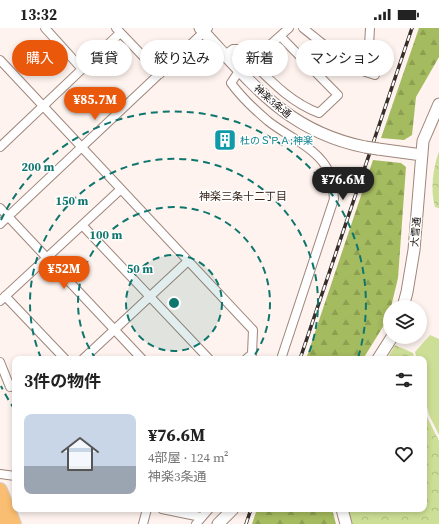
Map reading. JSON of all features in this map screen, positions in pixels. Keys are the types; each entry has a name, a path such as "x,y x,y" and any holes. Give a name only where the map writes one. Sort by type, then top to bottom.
{"highway":[{"path":"0,490 14,524"},
{"path":"0,517 3,524"}],"main road":[{"name":"神楽3条通","path":"204,29 232,63"},
{"name":"神楽3条通","path":"244,76 274,105 312,130 334,139 365,147 422,155"},
{"name":"大雪通","path":"405,300 408,292 414,250 423,141 439,104"},
{"name":"大雪通","path":"422,155 430,144 439,122"},
{"path":"380,356 388,344"},
{"path":"218,524 230,512"},
{"path":"343,512 346,524"}],"street":[{"path":"45,28 76,62"},
{"path":"276,40 289,28"},
{"path":"303,28 318,40"},
{"path":"369,40 370,28"},
{"path":"193,40 204,29"},
{"path":"109,40 118,30 140,53"},
{"path":"280,36 284,40"},
{"path":"266,76 279,89 306,108 319,113 338,95 288,44"},
{"path":"225,55 232,49"},
{"path":"0,60 252,330 252,354 250,356"},
{"path":"1,144 76,74"},
{"path":"0,224 158,76"},
{"path":"236,76 231,84 237,92 268,121 314,154 324,164 330,173 332,182 334,199 282,356"},
{"path":"62,356 3,299 120,189"},
{"path":"0,208 139,356"},
{"path":"82,225 206,356"},
{"path":"86,356 188,261"},
{"path":"1,366 10,387"},
{"path":"0,474 12,476"},
{"path":"143,524 146,512"},
{"path":"171,512 199,521 206,512"}],"green space":[{"path":"419,28 439,28 439,57 416,97 412,135 404,140 381,138"},
{"path":"439,151 439,208 435,207 432,186"},
{"path":"373,160 401,163 406,167 398,278 393,300 383,300 383,327 365,356 307,356"},
{"path":"430,335 439,339 439,435 429,415 427,407 427,356 416,356 415,352 422,344 427,344 427,338"},
{"path":"395,345 413,353 414,356 389,356"},
{"path":"427,417 439,441 439,524 350,524 346,512 427,512"},
{"path":"256,512 333,512 336,524 252,524"}],"railway":[{"path":"301,356 412,28"},
{"path":"246,524 250,512"}],"place":[{"name":"杜のＳＰＡ;神楽","path":"225,140"}],"district":[{"name":"神楽三条十二丁目","path":"243,196"}]}
